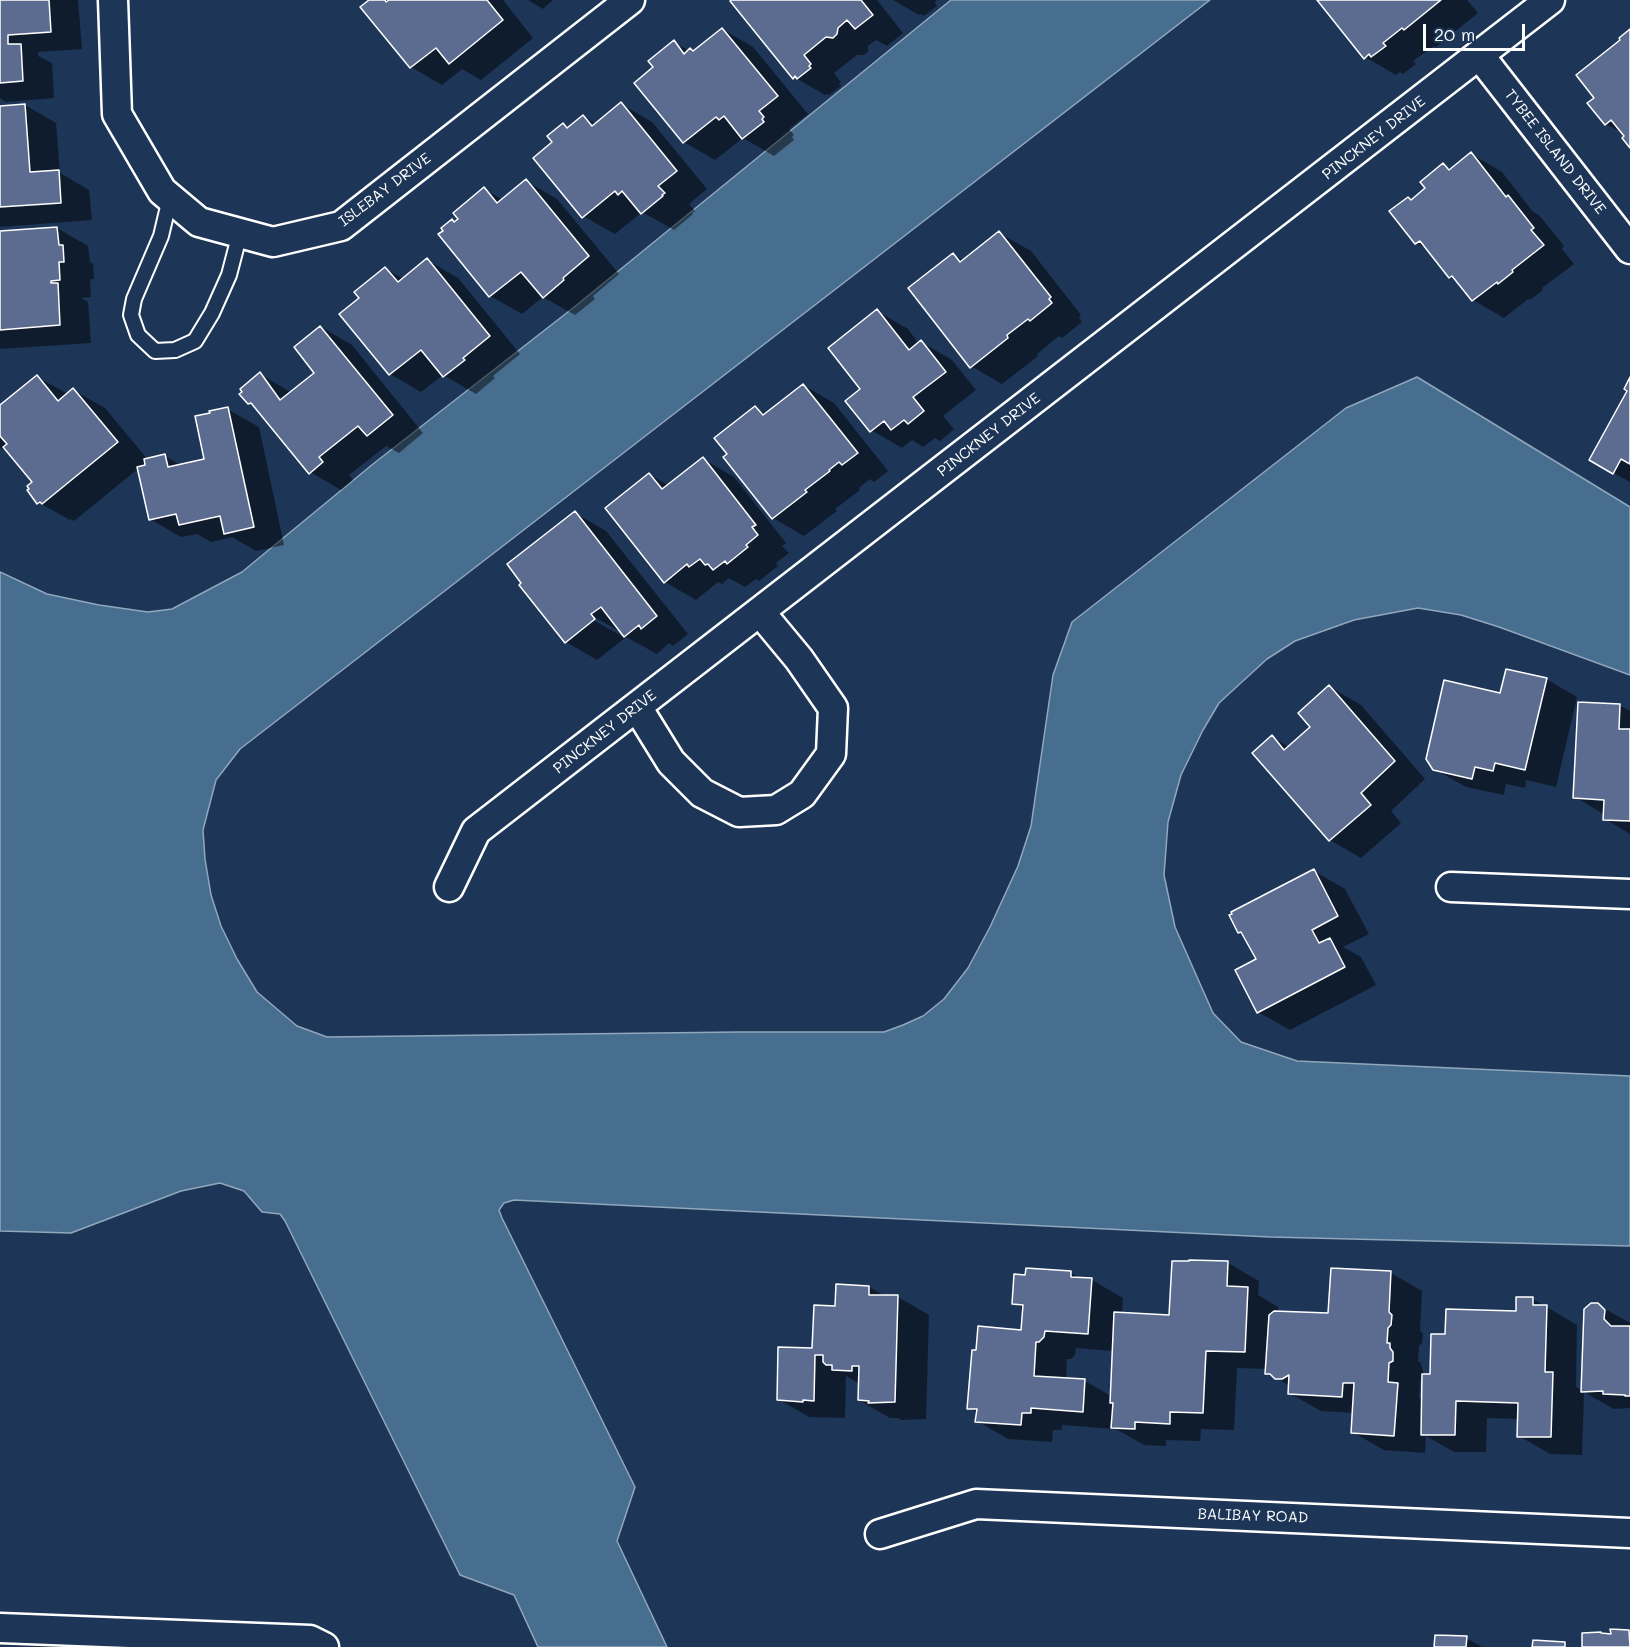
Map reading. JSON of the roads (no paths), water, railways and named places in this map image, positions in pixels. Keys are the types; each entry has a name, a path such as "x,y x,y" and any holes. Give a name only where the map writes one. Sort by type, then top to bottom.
{"street":[{"name":"ISLEBAY DRIVE","path":"113,0 117,114 162,191 199,222 273,242 341,226 630,0"},
{"name":"PINCKNEY DRIVE","path":"449,887 476,831 1550,0"},
{"name":"TYBEE ISLAND DRIVE","path":"1480,56 1630,249"},
{"path":"637,707 671,762 702,793 739,812 776,810 802,794 831,754 833,708 799,659 760,612"},
{"path":"1451,887 1630,894"},
{"name":"BALIBAY ROAD","path":"880,1534 976,1504 1630,1533"},
{"path":"0,1628 310,1640 324,1647"}],"lane":[{"path":"170,198 161,236 137,289 131,315 138,335 155,351 175,351 195,341 212,313 229,275 240,233"}],"water":[{"path":"951,0 1210,0 240,749 216,780 203,830 211,895 221,926 237,959 257,992 297,1026 327,1037 884,1032 923,1016 944,999 968,968 1018,866 1031,826 1053,675 1072,622 1346,408 1417,377 1630,507 1630,675 1499,627 1461,615 1418,608 1354,620 1295,641 1267,659 1219,703 1181,775 1168,822 1164,875 1175,927 1213,1013 1241,1042 1297,1061 1630,1076 1630,1246 1270,1237 514,1200 504,1203 499,1210 502,1218 635,1487 617,1541 667,1647 538,1647 514,1595 460,1575 280,1214 262,1212 244,1191 220,1183 181,1191 71,1233 0,1231 0,572 47,594 148,612 172,609 242,572 373,464 573,308"}]}
